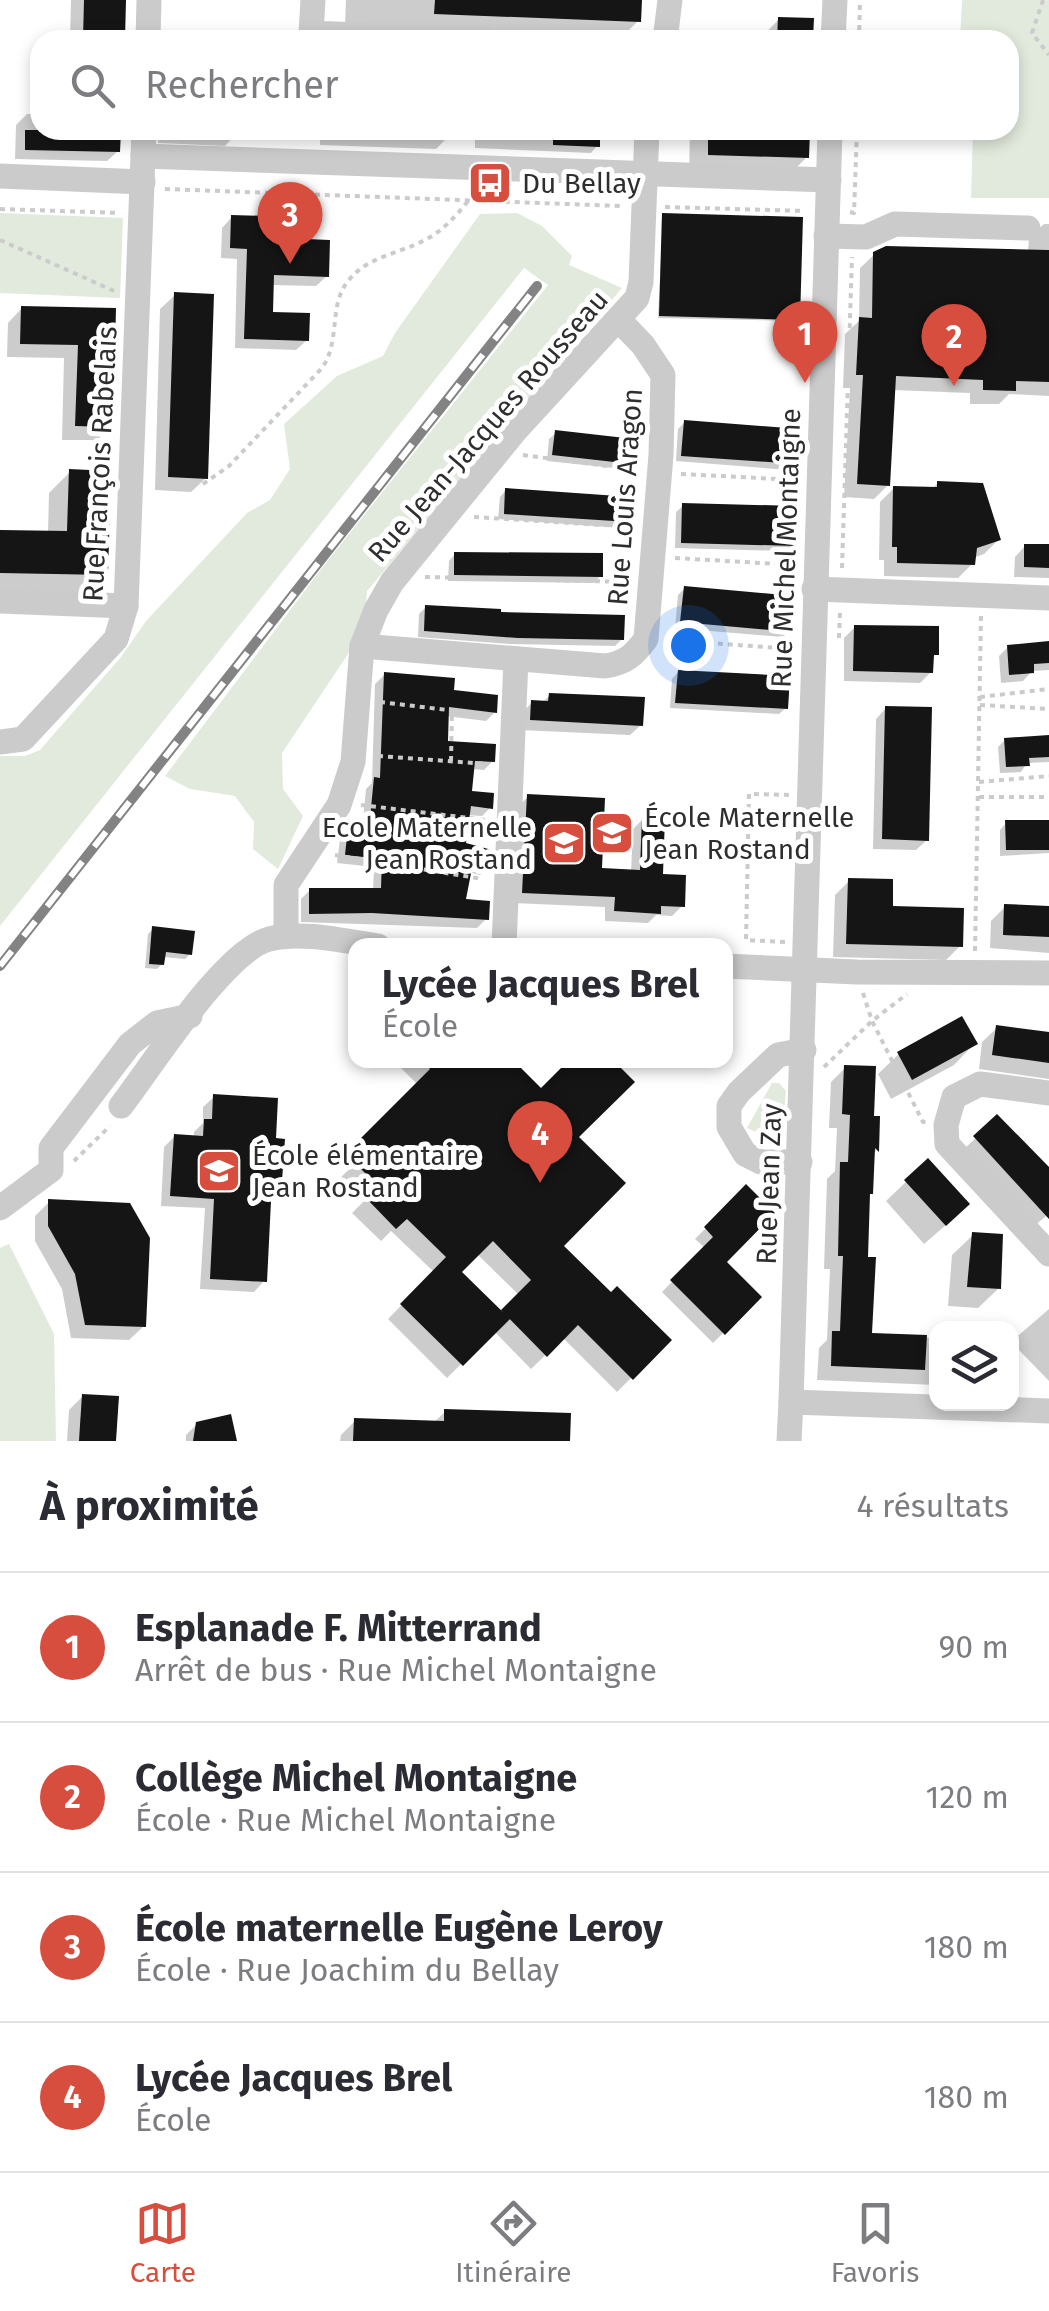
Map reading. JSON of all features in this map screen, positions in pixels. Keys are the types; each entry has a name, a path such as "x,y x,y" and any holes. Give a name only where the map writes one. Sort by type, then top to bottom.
{"street":[{"path":"148,30 149,0"},
{"path":"311,30 313,0"},
{"path":"666,30 670,0"},
{"path":"834,30 835,0"},
{"name":"Rue Jean-Jacques Rousseau","path":"286,936 286,885 340,802 354,754 362,646 376,610 396,576 498,452 640,292 647,140"},
{"name":"Rue Michel Montaigne","path":"804,968 830,140"},
{"path":"144,143 646,174 829,180"},
{"name":"Rue François Rabelais","path":"0,742 23,739 98,662 116,639 126,606 144,143"},
{"path":"0,176 142,182"},
{"path":"826,236 866,237 895,224 1028,228"},
{"name":"Rue Louis Aragon","path":"362,646 619,664 634,655 646,639 663,376 644,345 618,319"},
{"path":"814,579 1049,598"},
{"path":"0,601 126,606"},
{"path":"505,938 516,659"},
{"path":"122,1106 230,963 255,944 286,936 348,943"},
{"path":"733,966 857,972 1049,973"},
{"name":"Rue Jean Zay","path":"789,1441 804,968"},
{"path":"0,1208 51,1170 51,1148 130,1044 157,1023 190,1016"},
{"path":"800,1162 735,1158 729,1128 730,1106 739,1092 778,1056 804,1050"},
{"path":"1049,1092 980,1084 954,1097 946,1124 947,1144 1049,1254"},
{"path":"791,1402 1049,1410"}],"path":[{"path":"859,30 860,0"},
{"path":"1043,0 1032,33 1049,55"},
{"path":"0,209 164,215 165,189 646,206"},
{"path":"203,484 229,466 332,354 338,296 348,280 374,261 440,232 468,200"},
{"path":"0,240 138,302"},
{"path":"498,452 659,472 818,482"},
{"path":"447,515 654,528"},
{"path":"396,576 651,570 814,579"},
{"path":"974,973 982,595"},
{"path":"646,639 812,650"},
{"path":"980,697 1049,689"},
{"path":"357,700 514,717"},
{"path":"980,705 1049,709"},
{"path":"451,762 452,710"},
{"path":"354,754 512,766"},
{"path":"978,782 1049,776"},
{"path":"786,942 746,940 749,794 809,795"},
{"path":"978,798 1049,797"},
{"path":"340,802 510,823"},
{"path":"309,852 422,867 508,884"},
{"path":"857,972 872,1021 922,1122 946,1124"},
{"path":"802,1087 872,1021 935,972"}],"shaded area":[{"path":"962,0 1049,0 1049,198 971,198 973,140 1019,140 1019,30 960,30"},
{"path":"0,213 123,218 120,298 0,293"},
{"path":"517,213 542,226 572,256 569,265 622,288 367,591 365,620 348,654 282,753 283,789 303,816 278,869 253,849 254,822 235,796 190,789 165,776 325,564 548,285 524,268 0,926 0,756 25,756 40,750 121,657 146,621 247,513 270,500 290,469 284,424 337,376 383,356 395,333 480,214"},
{"path":"772,1083 779,1083 786,1091 782,1135 768,1137 747,1128"},
{"path":"9,1244 54,1334 56,1441 0,1441 0,1248"}],"building":[{"path":"84,0 126,0 125,30 83,30"},
{"path":"435,0 642,0 641,22 434,14"},
{"path":"778,17 814,18 813,30 777,30"},
{"path":"25,130 30,130 30,140 121,140 120,152 25,150"},
{"path":"553,140 600,140 600,147 553,145"},
{"path":"708,140 810,140 809,158 708,155"},
{"path":"662,213 803,217 800,320 659,316"},
{"path":"231,215 308,217 306,239 330,240 329,277 274,275 273,312 310,313 309,341 244,339 247,249 230,248"},
{"path":"886,246 1049,250 1049,382 1016,381 1016,391 983,390 983,380 896,376 890,486 857,484 863,375 856,375 859,317 872,318 873,252"},
{"path":"174,292 214,294 208,479 168,477"},
{"path":"21,306 116,308 113,427 75,426 78,345 20,344"},
{"path":"684,420 800,429 797,464 681,456"},
{"path":"555,430 634,439 632,464 552,455"},
{"path":"69,469 111,471 108,575 0,573 0,530 67,531"},
{"path":"937,481 983,483 1001,540 977,548 975,565 897,563 897,547 892,547 893,486 937,487"},
{"path":"505,488 632,497 630,522 504,514"},
{"path":"682,503 797,506 796,546 681,543"},
{"path":"1024,544 1049,544 1049,568 1024,567"},
{"path":"454,552 603,553 603,577 454,575"},
{"path":"684,586 795,596 792,632 680,622"},
{"path":"425,605 501,612 625,615 624,640 424,631"},
{"path":"854,625 939,626 939,655 934,655 933,673 853,671"},
{"path":"1049,641 1049,663 1034,664 1034,673 1009,675 1007,645"},
{"path":"678,670 790,676 788,709 675,703"},
{"path":"384,672 455,678 454,690 498,695 497,713 449,707 448,741 496,744 495,762 475,761 472,791 494,793 493,809 471,806 466,843 492,850 491,867 473,863 466,899 490,901 489,920 372,913 309,914 309,888 381,888 382,859 345,855 348,827 369,829 374,777 380,778"},
{"path":"549,693 645,697 643,726 530,720 531,700 548,701"},
{"path":"885,706 932,707 929,841 882,839"},
{"path":"1049,735 1049,757 1029,758 1030,766 1006,767 1004,738"},
{"name":"Ecole Maternelle Jean Rostand","path":"527,794 605,798 602,868 640,870 642,816 665,817 663,874 686,875 685,907 661,906 661,914 614,911 615,897 522,893"},
{"path":"1005,820 1049,820 1049,850 1006,850"},
{"path":"848,878 893,879 893,906 964,908 963,947 846,944"},
{"path":"1004,904 1049,906 1049,937 1003,935"},
{"path":"152,926 195,931 192,955 166,952 164,965 149,964"},
{"path":"962,1016 978,1044 912,1080 897,1052"},
{"path":"996,1025 1049,1032 1049,1063 992,1055"},
{"path":"844,1065 876,1066 874,1116 880,1116 879,1152 875,1148 868,1257 876,1257 872,1333 927,1335 925,1370 831,1366 832,1331 840,1331 840,1162 848,1162 850,1115 842,1114"},
{"path":"621,1068 635,1082 579,1137 626,1183 564,1246 611,1292 617,1286 672,1340 633,1380 578,1325 547,1357 510,1319 463,1366 400,1304 446,1257 407,1219 396,1229 365,1197 377,1185 354,1162 368,1147 360,1139 430,1069","holes":["493,1241 531,1280 501,1310 505,1315 462,1272"]},
{"path":"213,1094 278,1098 276,1138 285,1139 282,1181 272,1181 267,1282 210,1279 214,1199 170,1196 174,1134 203,1136 204,1119 212,1119"},
{"path":"997,1114 1049,1167 1049,1219 973,1136"},
{"path":"928,1158 970,1204 946,1226 904,1180"},
{"path":"746,1184 775,1213 727,1262 762,1297 725,1335 670,1280 713,1237 704,1227"},
{"path":"48,1199 130,1203 150,1238 146,1327 85,1325 75,1274 48,1226"},
{"path":"972,1232 1003,1234 1001,1289 967,1287"},
{"path":"82,1394 119,1396 116,1441 79,1441"},
{"path":"444,1409 571,1413 570,1441 353,1441 354,1418 444,1421"},
{"path":"231,1414 237,1441 193,1441 196,1422"}],"railway":[{"path":"0,966 537,286"}],"place":[{"name":"Du Bellay","path":"490,183"},
{"name":"École maternelle Eugène Leroy","path":"290,264"},
{"name":"Esplanade F. Mitterrand","path":"805,383"},
{"name":"Collège Michel Montaigne","path":"954,386"},
{"name":"École Maternelle Jean Rostand","path":"612,833"},
{"name":"Ecole Maternelle Jean Rostand","path":"564,843"},
{"name":"École élémentaire Jean Rostand","path":"219,1171"},
{"name":"Lycée Jacques Brel","path":"540,1183"}]}
